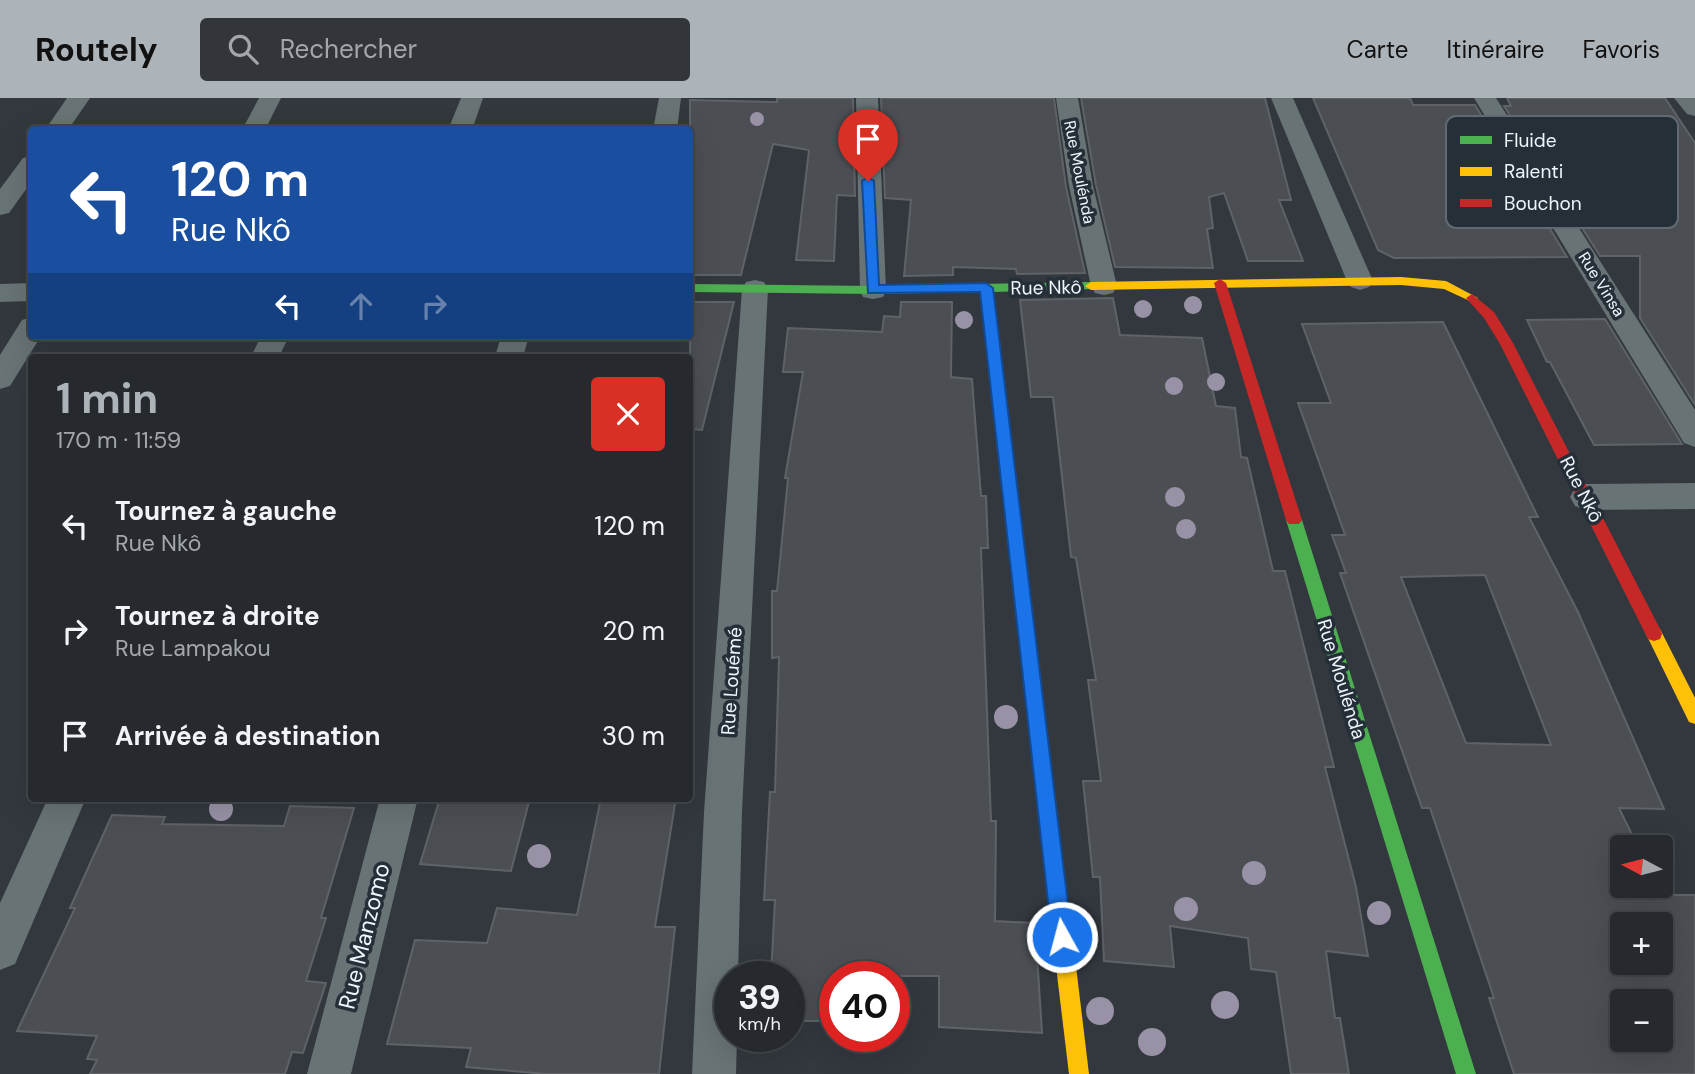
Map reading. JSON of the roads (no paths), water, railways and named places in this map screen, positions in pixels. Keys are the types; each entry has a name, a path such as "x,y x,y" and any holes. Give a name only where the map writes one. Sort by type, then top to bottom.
{"street":[{"path":"59,126 79,98"},
{"path":"255,126 270,98"},
{"path":"462,126 472,98"},
{"path":"666,126 670,98"},
{"path":"867,98 873,290"},
{"name":"Rue Moulénda","path":"1067,98 1081,186 1104,286"},
{"path":"1282,98 1360,281"},
{"name":"Rue Vinsa","path":"1485,98 1496,116"},
{"path":"1685,98 1695,109"},
{"path":"0,207 28,168"},
{"name":"Rue Vinsa","path":"1566,228 1695,435"},
{"name":"Rue Nkô","path":"693,289 873,290 1360,281 1434,284 1456,288 1482,306 1586,497 1695,716"},
{"name":"Rue Moulénda","path":"1220,283 1466,1074"},
{"path":"986,288 1079,1074"},
{"name":"Rue Louémé","path":"714,1074 723,813 755,289"},
{"path":"0,293 28,292"},
{"path":"0,378 28,333"},
{"path":"1586,497 1695,496"},
{"path":"0,949 65,802"},
{"name":"Rue Manzomo","path":"329,1074 398,802"}]}
